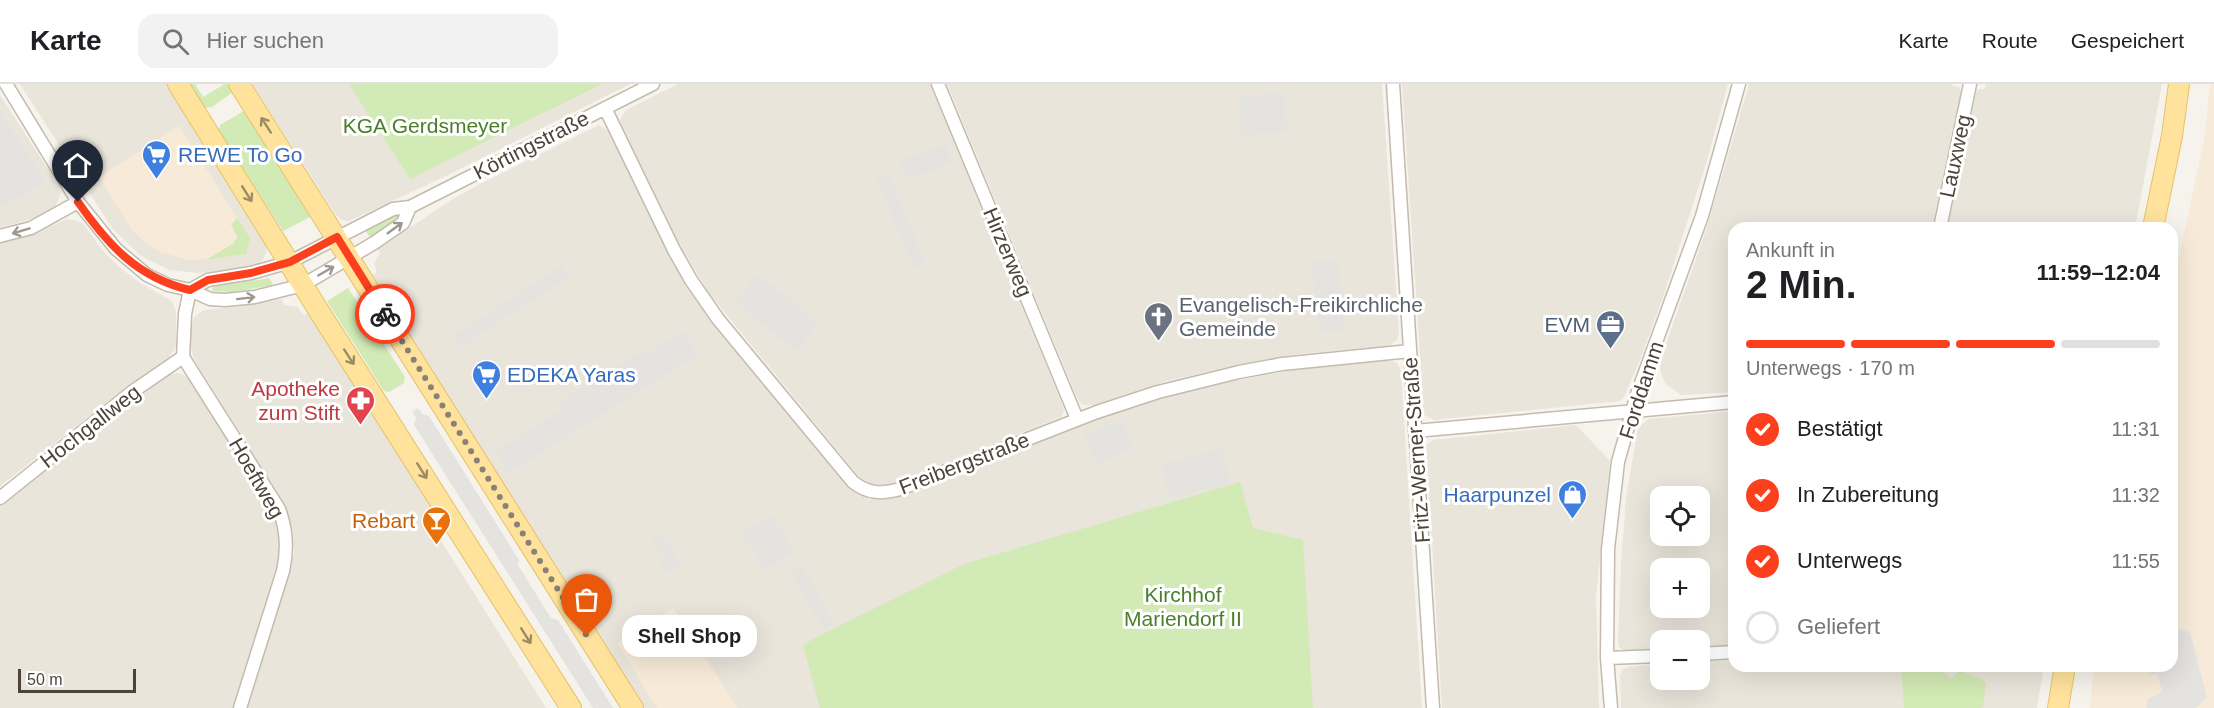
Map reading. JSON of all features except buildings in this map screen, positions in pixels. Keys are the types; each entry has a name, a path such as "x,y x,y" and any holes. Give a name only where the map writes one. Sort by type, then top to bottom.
{"main road":[{"path":"178,84 571,708"},
{"path":"239,84 633,708"},
{"path":"2153,222 2172,136 2179,84"},
{"path":"2058,708 2064,672"}],"street":[{"name":"Körtingstraße","path":"6,84 78,202 102,234 130,262 147,275 168,285 190,290 210,299 255,297 303,285 350,258 403,223 410,207"},
{"name":"Körtingstraße","path":"190,290 208,280 251,273 290,262 393,209 410,207 653,84"},
{"name":"Hirzerweg","path":"938,84 1077,419"},
{"name":"Fritz-Werner-Straße","path":"1393,84 1433,708"},
{"name":"Forddamm","path":"1611,708 1607,658 1608,549 1618,462 1632,411 1702,216 1739,84"},
{"name":"Lauxweg","path":"1941,222 1970,84"},
{"name":"Freibergstraße","path":"605,108 691,280 718,319 859,487 867,491 888,492 1077,419 1158,392 1239,372 1296,362 1410,351"},
{"path":"0,236 31,228 78,202"},
{"path":"183,357 185,314 190,290"},
{"name":"Hochgallweg","path":"0,498 132,392 183,357"},
{"name":"Hoeftweg","path":"183,357 275,504 286,532 283,570 240,708"},
{"path":"1415,431 1728,403"},
{"path":"1710,653 1728,652"},
{"path":"1607,658 1650,656"}],"shaded area":[{"path":"20,84 167,84 264,239 267,250 263,260 253,266 200,273 169,270 141,256 112,228"},
{"path":"252,84 630,84 448,175 349,221 342,220 336,215"},
{"path":"678,84 930,84 1063,406 1064,411 1061,417 888,485 871,484 860,478 709,293 680,245 622,126 620,120 626,110"},
{"path":"947,84 1382,84 1399,333 1397,340 1389,346 1297,354 1228,367 1167,381 1094,405 1083,405 1078,400"},
{"path":"1402,84 1728,84 1706,164 1663,297 1640,360 1624,397 1620,401 1434,420 1424,415"},
{"path":"1749,84 1952,84 1959,87 1961,92 1933,222 1728,222 1728,392 1681,395 1665,383 1660,361 1707,227"},
{"path":"1986,84 2162,84 2136,222 1948,222 1976,92 1979,89 1985,89"},
{"path":"2210,84 2214,84 2214,708 2090,708 2093,672 2178,672 2178,262 2205,134"},
{"path":"1285,93 1287,133 1242,135 1240,96"},
{"path":"0,95 59,186 61,194 55,207 41,216 0,228"},
{"path":"0,112 46,182 0,208"},
{"path":"599,125 608,131 668,252 703,309 850,488 869,499 882,500 898,496 1100,418 1197,388 1308,367 1386,360 1397,363 1401,371 1422,708 644,708 373,275 377,273 374,263 380,254 378,249 451,200"},
{"path":"179,126 250,238 246,254 189,260 160,252 132,230 99,177"},
{"path":"945,144 952,162 908,180 900,161"},
{"path":"888,173 926,264 914,269 876,178"},
{"path":"67,219 84,225 104,252 119,267 140,283 172,301 176,312 176,346 169,358 124,389 0,486 0,243 26,237"},
{"path":"1337,259 1345,330 1320,333 1311,262"},
{"path":"562,265 570,276 461,347 454,335"},
{"path":"758,273 819,324 795,352 735,301"},
{"path":"282,299 284,305 297,307 304,315 310,311 447,529 438,536 546,708 247,708 289,574 294,553 293,533 284,503 194,359 191,349 191,325 195,316 204,310"},
{"path":"684,330 698,355 509,473 495,451 563,409 559,402 644,349 647,354"},
{"path":"177,373 184,375 190,381 271,509 279,531 278,562 233,708 0,708 0,505 135,399 169,375"},
{"path":"418,408 422,414 429,416 519,560 518,565 551,618 558,620 613,708 593,708 414,425 416,418 412,412"},
{"path":"1728,412 1728,646 1710,647 1710,630 1650,630 1650,650 1625,651 1619,647 1621,564 1626,498 1638,427 1649,419"},
{"path":"1122,420 1134,448 1096,464 1084,435"},
{"path":"1576,425 1610,461 1596,597 1599,708 1442,708 1426,445 1433,440"},
{"path":"1221,448 1231,483 1170,499 1161,465"},
{"path":"772,515 795,551 764,570 742,534"},
{"path":"661,533 682,564 666,574 659,564 665,560 652,540"},
{"path":"802,566 835,623 824,630 791,573"},
{"path":"673,608 738,708 657,708 617,643"},
{"path":"2178,629 2190,632 2207,698 2196,708 2146,708 2148,699 2162,692 2158,675 2150,674 2150,672 2178,672"},
{"path":"1728,660 1728,672 2043,672 2037,708 1621,708 1620,676 1622,670 1627,667 1650,665 1650,690 1710,690 1710,661"}],"green space":[{"path":"189,84 195,84 203,97 222,84 228,84 233,92 212,107 205,108"},
{"name":"KGA Gerdsmeyer","path":"349,84 602,84 410,179"},
{"path":"244,111 312,216 283,231 219,130 220,125"},
{"path":"396,215 398,219 370,237 365,230"},
{"path":"237,218 250,238 246,254 206,260 234,243 238,238 231,225"},
{"path":"269,278 273,285 234,292 212,291 213,287"},
{"path":"348,288 405,377 404,383 389,392 384,391 327,301"},
{"name":"Kirchhof Mariendorf II","path":"1240,482 1253,528 1303,540 1313,708 820,708 803,645 815,638 964,564"},
{"path":"1901,672 1943,672 1951,679 1958,672 1962,672 1980,678 1986,683 1981,708 1904,708"}],"way so far":[{"path":"385,314 587,636"}],"place":[{"name":"REWE To Go","path":"157,180"},
{"name":"Evangelisch-Freikirchliche Gemeinde","path":"1158,342"},
{"name":"EVM","path":"1611,350"},
{"name":"EDEKA Yaras","path":"486,400"},
{"name":"Apotheke zum Stift","path":"361,426"},
{"name":"Haarpunzel","path":"1572,520"},
{"name":"Rebart","path":"436,546"},
{"name":"Shell Shop","path":"587,636"}],"route":[{"path":"78,202 102,234 130,262 147,275 168,285 190,290 208,280 264,271 290,262 337,237 385,314"}]}
